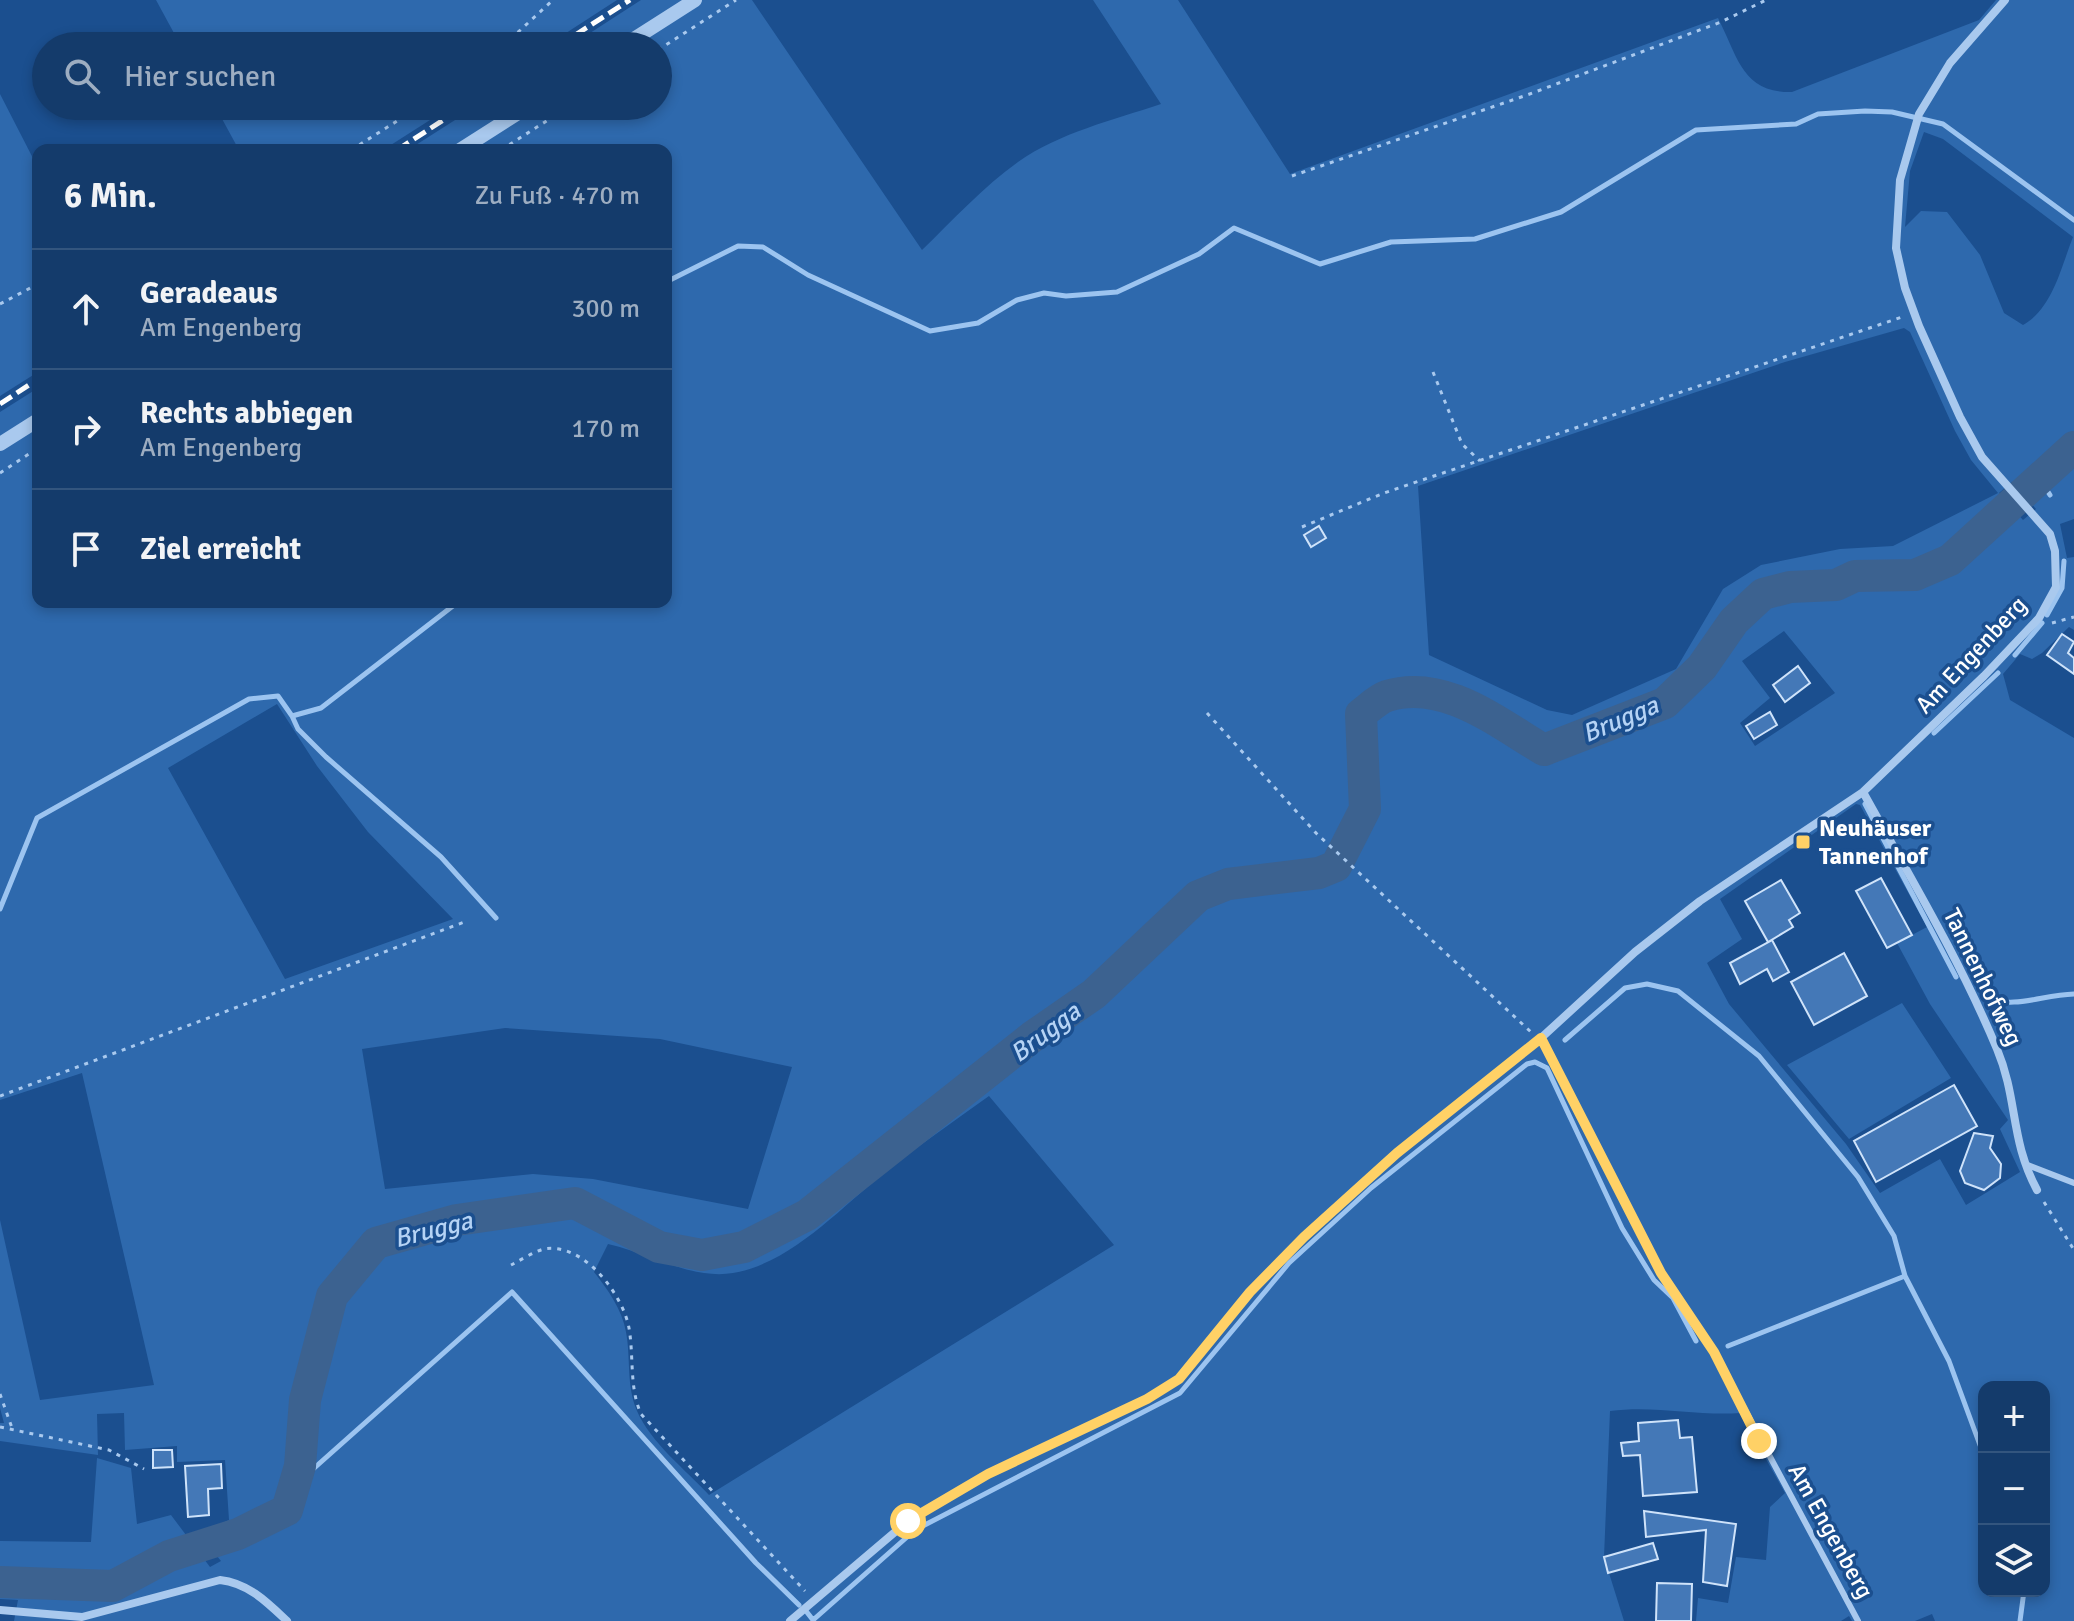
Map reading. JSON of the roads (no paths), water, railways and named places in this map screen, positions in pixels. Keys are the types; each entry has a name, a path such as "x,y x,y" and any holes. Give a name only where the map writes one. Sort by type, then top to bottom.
{"street":[{"path":"645,32 695,0"},
{"name":"Am Engenberg","path":"790,1621 908,1521 988,1474 1147,1399 1179,1379 1250,1292 1304,1237 1397,1153 1541,1038 1635,952 1700,901 1863,792 1984,676 2039,618 2056,587 2055,551 2050,534 2030,515 1982,457 1960,417 1914,313 1896,248 1896,210 1919,114 1950,63 2005,0"},
{"path":"469,144 507,120"},
{"path":"0,444 32,424"},
{"name":"Tannenhofweg","path":"1863,792 1954,955 1998,1052 2012,1095 2022,1162 2037,1190"},
{"path":"0,1610 82,1617 201,1584 235,1581 255,1592 287,1621"}],"lane":[{"name":"Am Engenberg","path":"1541,1038 1661,1273 1714,1352 1858,1621"},
{"path":"2022,1162 2074,1183"}],"waterway":[{"path":"672,279 738,246 763,247 808,275 930,331 978,323 1017,300 1044,293 1066,296 1117,292 1199,254 1234,228 1320,264 1391,242 1475,239 1561,212 1696,130 1796,124 1818,114 1865,111 1892,112 1943,124 2074,220"},
{"name":"Brugga","path":"0,1582 113,1586 169,1556 238,1534 287,1510 300,1466 305,1400 332,1296 376,1243 457,1220 575,1203 659,1247 702,1255 744,1247 807,1215 1032,1037 1094,994 1198,896 1228,884 1319,873 1336,866 1365,809 1361,714 1380,699 1408,692 1450,698 1489,716 1544,750 1665,703 1702,667 1734,621 1763,594 1790,587 1836,585 1855,576 1915,575 1950,560 2074,447"},
{"path":"2040,479 2050,495"},
{"path":"2047,615 2062,588 2064,561"},
{"path":"0,909 37,818 249,699 278,696 292,716 321,708 450,608"},
{"path":"2015,655 2042,623"},
{"path":"1934,733 1998,673"},
{"path":"292,716 298,729 326,757 441,857 496,918"},
{"path":"1865,804 1956,977"},
{"path":"1565,1040 1625,988 1647,984 1678,991 1759,1056 1858,1177 1894,1236 1905,1276 1949,1361 1983,1453"},
{"path":"1985,998 2019,1002 2074,994"},
{"path":"806,1611 813,1620 915,1530 1180,1393 1289,1263 1371,1188 1527,1064 1535,1062 1547,1068 1622,1228 1654,1280 1673,1298 1696,1341"},
{"path":"1728,1346 1905,1276"},
{"path":"294,1486 512,1292 756,1563 799,1605"},
{"path":"2020,1621 2023,1597"}],"railway":[{"path":"580,32 630,0"},
{"path":"406,144 443,120"},
{"path":"0,404 32,383"}],"place":[{"name":"Neuhäuser Tannenhof","path":"1803,842"}]}
